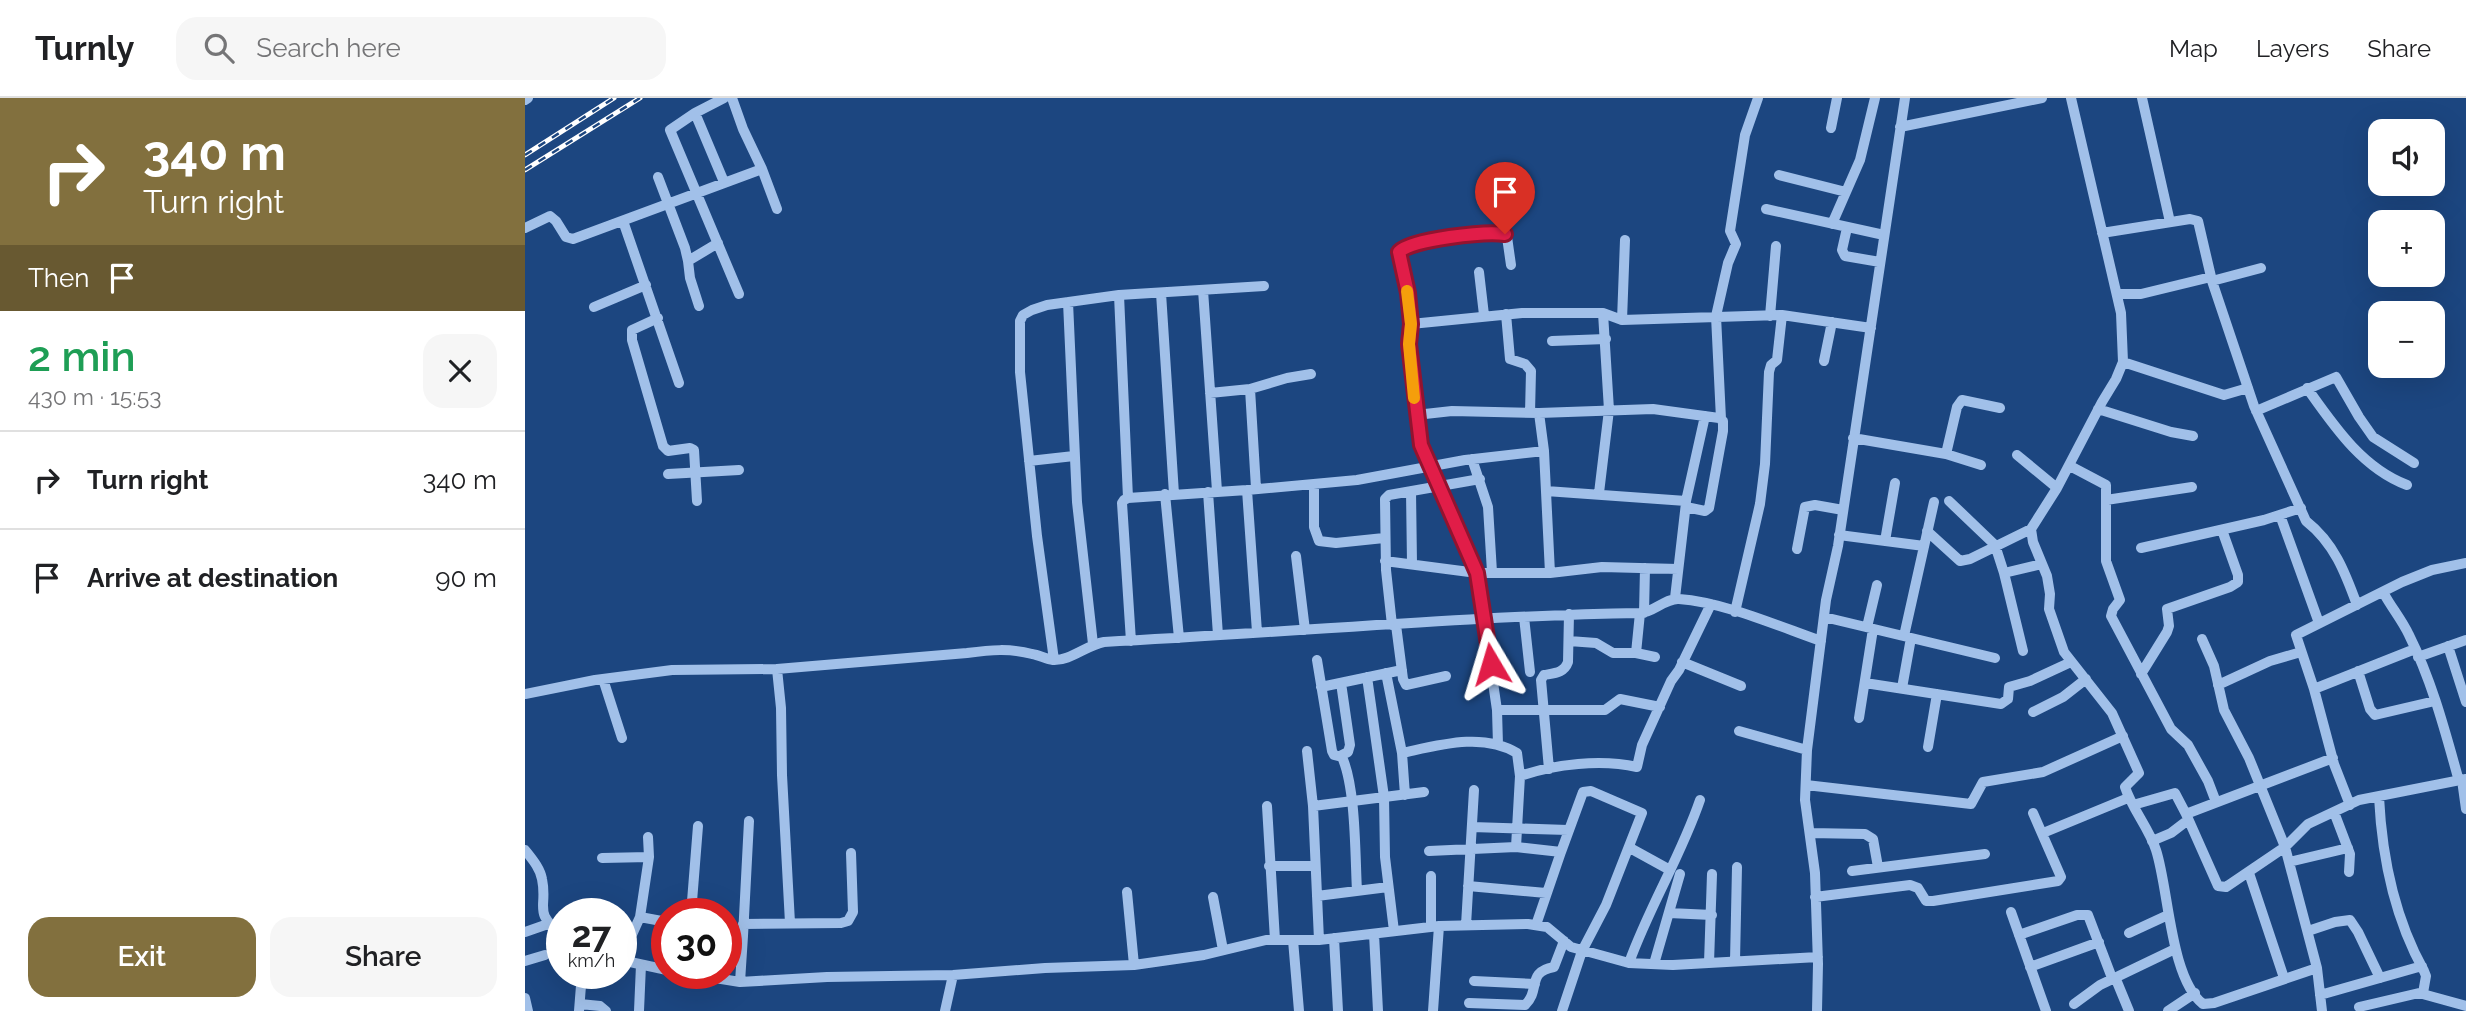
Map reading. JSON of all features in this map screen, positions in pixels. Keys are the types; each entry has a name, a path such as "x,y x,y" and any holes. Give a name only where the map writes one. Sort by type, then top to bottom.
{"street":[{"path":"724,98 670,130 739,294"},
{"path":"732,98 777,209"},
{"path":"1546,491 1599,493 1686,504 1701,511 1709,508 1723,431 1716,316 1728,263 1736,244 1730,231 1745,135 1758,98"},
{"path":"1831,128 1837,98"},
{"path":"1832,224 1860,160 1875,98"},
{"path":"1817,1011 1818,957 1806,785 1807,750 1824,617 1843,510 1905,98"},
{"path":"1900,127 2042,98"},
{"path":"1927,531 1960,561 1970,559 2031,529 2070,466 2123,362 2121,313 2071,98"},
{"path":"2141,98 2170,222"},
{"path":"695,113 725,182"},
{"path":"525,228 549,216 556,221 566,237 573,239 762,169"},
{"path":"1779,174 1846,192"},
{"path":"658,177 685,248 690,278 699,306"},
{"path":"1766,209 1884,235"},
{"path":"2102,233 2190,219 2198,221 2211,279 2256,411 2306,521 2335,550 2357,605"},
{"path":"623,221 679,383"},
{"path":"1847,228 1842,250 1845,256 1880,262"},
{"path":"1499,745 1497,710 1477,573 1421,445 1409,344 1411,324 1400,249 1425,241 1500,233 1507,237 1511,265"},
{"path":"1622,320 1625,240"},
{"path":"688,261 718,243"},
{"path":"1770,316 1776,246"},
{"path":"2117,294 2141,294 2261,268"},
{"path":"1479,272 1484,315"},
{"path":"594,307 646,285"},
{"path":"1055,660 1037,536 1020,373 1020,321 1023,315 1032,310 1069,302 1119,295 1264,286"},
{"path":"1203,290 1210,393 1218,635"},
{"path":"1161,293 1169,494 1179,638"},
{"path":"1119,295 1128,498"},
{"path":"1069,302 1074,456 1080,538 1093,644"},
{"path":"1411,324 1484,315 1603,313 1622,320 1782,316 1871,328"},
{"path":"1599,493 1609,410 1603,313"},
{"path":"1506,314 1510,359 1525,364 1531,371 1534,413 1544,451 1549,573"},
{"path":"1735,612 1760,504 1765,464 1769,372 1771,365 1777,360 1782,316"},
{"path":"658,318 632,330 632,340 663,446 668,451 692,448 697,501"},
{"path":"1824,361 1832,322"},
{"path":"1552,341 1606,339"},
{"path":"2123,362 2224,395 2248,388"},
{"path":"1210,393 1249,389 1311,374"},
{"path":"2256,411 2336,377 2373,437 2414,463"},
{"path":"2307,388 2357,453 2392,479 2407,485"},
{"path":"1249,389 1257,632"},
{"path":"1946,454 1957,407 1962,400 2000,408"},
{"path":"1416,415 1452,411 1534,413 1653,409 1721,419"},
{"path":"2098,409 2159,429 2193,436"},
{"path":"1675,598 1686,504 1705,416"},
{"path":"1853,438 1946,454 1981,465"},
{"path":"1131,641 1121,512 1123,500 1357,480 1472,459 1544,451"},
{"path":"1029,461 1074,456"},
{"path":"2017,456 2057,488"},
{"path":"1472,459 1488,507 1492,572"},
{"path":"2070,466 2102,481 2107,489 2104,517 2106,561 2120,600 2111,616 2171,729 2188,745 2216,802"},
{"path":"668,474 739,470"},
{"path":"1446,676 1409,686 1405,683 1385,561 1385,499 1389,495 1479,479"},
{"path":"1885,541 1895,482"},
{"path":"1314,484 1314,527 1319,541 1336,543 1384,538"},
{"path":"2106,500 2192,487"},
{"path":"1411,491 1412,564"},
{"path":"1949,501 1995,545 2023,651"},
{"path":"1902,688 1907,637 1934,502"},
{"path":"1797,549 1805,507 1815,505 1843,510"},
{"path":"2141,548 2222,530 2301,508"},
{"path":"2280,515 2319,623"},
{"path":"2031,529 2049,585 2049,609 2064,652 2112,713 2139,773 2125,787 2152,841 2164,877 2175,949 2199,1000 2208,1004 2316,968"},
{"path":"2141,674 2167,632 2167,608 2238,582 2222,530"},
{"path":"1839,535 1924,546"},
{"path":"1296,556 1305,630"},
{"path":"1385,561 1477,573 1549,573 1602,567 1678,569"},
{"path":"2350,804 2333,758 2296,635 2432,570 2466,563"},
{"path":"2004,573 2042,564"},
{"path":"1636,653 1645,568"},
{"path":"1859,718 1877,585"},
{"path":"2383,592 2409,634 2435,701 2462,780 2466,809"},
{"path":"525,694 603,678 673,670 777,669 998,649 1031,653 1055,660 1093,644 1485,618 1642,613 1675,598 1711,604 1821,641"},
{"path":"1520,776 1549,769 1618,763 1637,767 1642,745 1711,604"},
{"path":"1549,769 1542,677 1566,668 1569,614"},
{"path":"1524,617 1530,671"},
{"path":"1824,617 1995,658"},
{"path":"2202,639 2214,666 2224,710 2239,737 2285,847 2308,931 2322,1011"},
{"path":"2314,689 2358,671 2466,640"},
{"path":"1569,641 1596,643 1613,653 1636,653 1655,657"},
{"path":"2448,646 2466,702"},
{"path":"2218,685 2270,661 2301,652"},
{"path":"1317,660 1332,751 1344,760 1351,803 1357,891"},
{"path":"1682,662 1741,686"},
{"path":"1865,683 2004,703 2008,699 2010,687 2071,662"},
{"path":"777,669 790,923"},
{"path":"1321,687 1402,670"},
{"path":"2358,671 2370,709 2375,715 2435,701"},
{"path":"1386,673 1402,753 1405,795"},
{"path":"1367,677 1384,797 1385,857 1394,931"},
{"path":"603,678 622,738"},
{"path":"2033,712 2063,697 2086,679"},
{"path":"1340,756 1348,751 1350,745 1341,682"},
{"path":"1928,747 1937,694"},
{"path":"1497,710 1605,710 1616,701 1625,699 1660,707"},
{"path":"1739,732 1807,750"},
{"path":"1806,785 1972,804 1983,782 2043,772 2123,736"},
{"path":"1402,753 1470,741 1505,746 1517,753 1520,776 1515,847"},
{"path":"1307,751 1313,806 1319,940"},
{"path":"2152,841 2171,833 2187,817 2216,802 2333,758"},
{"path":"2043,833 2131,802 2175,793 2218,886 2226,887 2285,847 2308,824 2350,804 2462,780"},
{"path":"1466,925 1474,790"},
{"path":"1536,925 1581,795 1585,791 1591,791 1642,813 1598,923 1582,951 1562,1011"},
{"path":"1313,806 1424,792"},
{"path":"2379,797 2381,829 2396,909 2407,939 2426,976 2423,993"},
{"path":"1654,964 1669,913 1675,872 1700,800"},
{"path":"1267,806 1275,940"},
{"path":"2334,812 2348,848 2349,872"},
{"path":"1815,897 1910,885 1918,888 1926,901 1933,901 2055,882 2060,879 2061,873 2033,813"},
{"path":"742,947 749,821"},
{"path":"692,898 698,826"},
{"path":"1472,827 1568,830"},
{"path":"1810,834 1865,834 1873,839 1878,867"},
{"path":"637,925 649,857 648,837"},
{"path":"1429,851 1515,847 1561,852"},
{"path":"1630,848 1675,872"},
{"path":"2289,862 2348,848"},
{"path":"525,850 535,863 542,880 542,911 546,920"},
{"path":"743,930 790,923 845,922 852,916 851,853"},
{"path":"1852,872 1985,854"},
{"path":"602,858 649,857"},
{"path":"1269,866 1315,866"},
{"path":"1735,961 1737,867"},
{"path":"1629,963 1638,938 1675,872"},
{"path":"2249,873 2284,978"},
{"path":"1709,963 1712,874"},
{"path":"1431,876 1435,926 1433,1011"},
{"path":"1468,886 1546,893"},
{"path":"1317,895 1388,887"},
{"path":"1127,892 1134,965"},
{"path":"1213,897 1223,950"},
{"path":"2011,912 2046,1011"},
{"path":"1669,913 1712,915"},
{"path":"2019,935 2077,915 2088,915 2129,1011"},
{"path":"2129,933 2168,915"},
{"path":"640,918 651,920"},
{"path":"2308,931 2350,920 2380,978"},
{"path":"525,932 546,925"},
{"path":"742,982 827,977 953,975 1134,965 1204,955 1249,943 1334,939 1435,926 1466,925 1547,927 1571,947 1629,963 1709,963 1818,957"},
{"path":"1374,934 1378,1011"},
{"path":"1334,939 1338,1011"},
{"path":"1293,940 1299,1011"},
{"path":"1468,1003 1525,1005 1531,999 1543,969 1554,967 1564,941"},
{"path":"2030,967 2099,942"},
{"path":"2074,1004 2086,993 2175,949"},
{"path":"525,961 545,955"},
{"path":"637,964 651,967"},
{"path":"639,1011 641,965"},
{"path":"2320,995 2421,966"},
{"path":"945,1011 953,975"},
{"path":"1474,981 1535,984"},
{"path":"2355,986 2360,1009 2410,993 2423,993 2466,1006"},
{"path":"581,989 580,1007 600,1006 606,1011"},
{"path":"2168,1011 2195,993"},
{"path":"525,998 529,1011"},
{"path":"2396,998 2399,1011"}],"railway":[{"path":"525,155 614,98"},
{"path":"525,170 640,98"}],"slow traffic":[{"path":"1407,291 1414,398"}],"route":[{"path":"1491,664 1477,573 1421,445 1409,344 1411,324 1408,293 1399,252 1400,249 1425,241 1505,234"}]}
